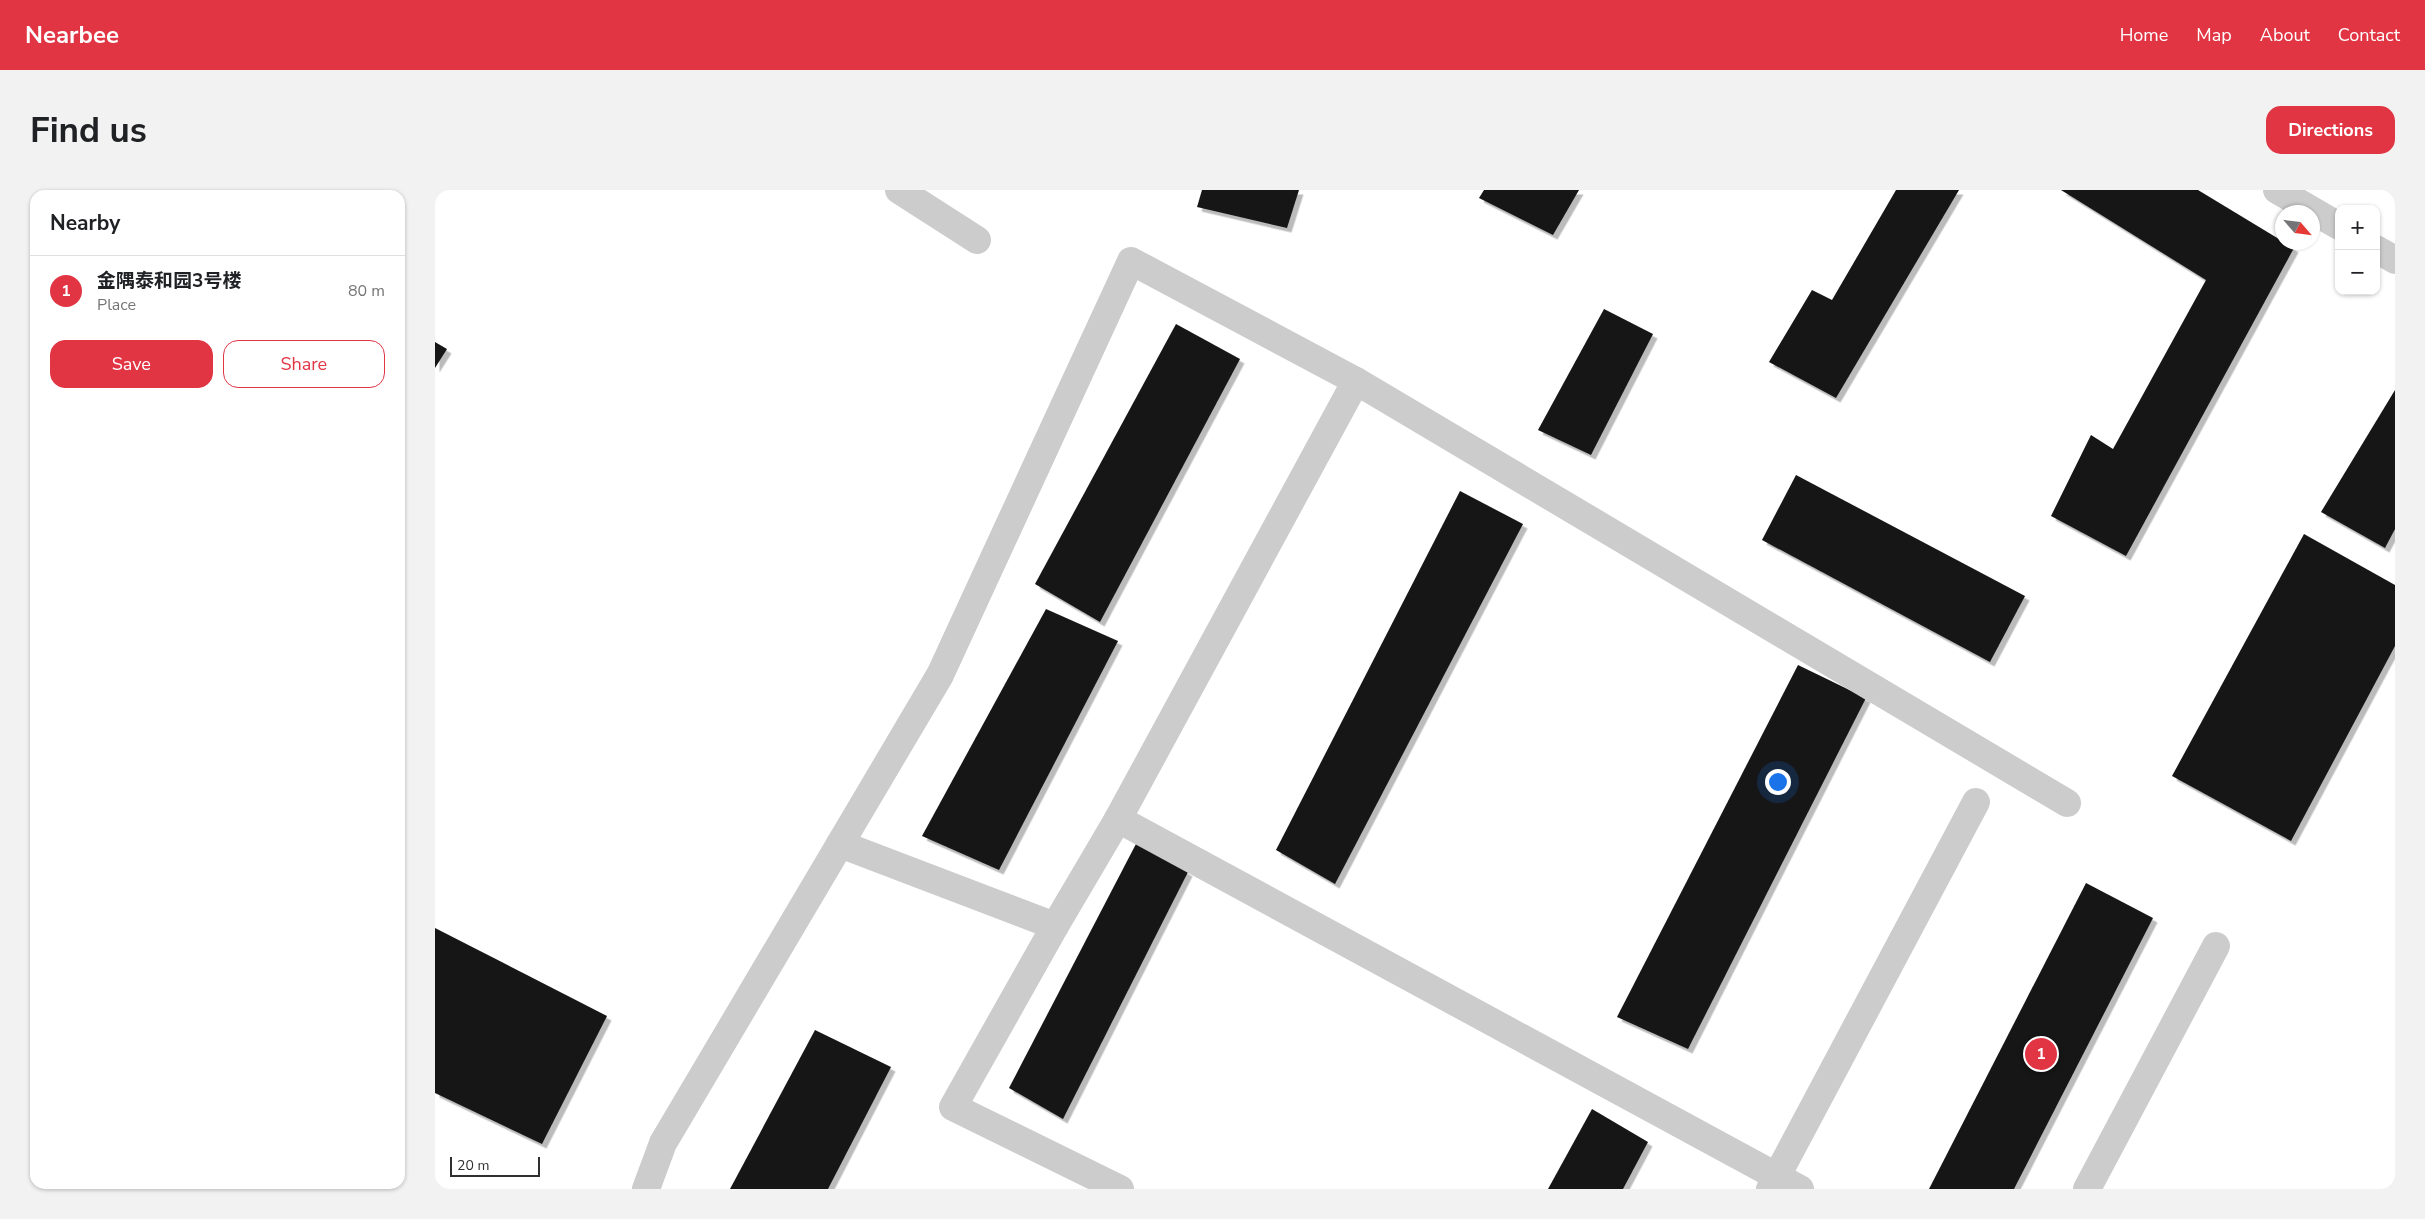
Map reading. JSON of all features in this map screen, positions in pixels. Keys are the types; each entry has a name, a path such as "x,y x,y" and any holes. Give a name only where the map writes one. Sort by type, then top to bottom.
{"street":[{"path":"899,190 977,240"},
{"path":"2277,190 2335,224"},
{"path":"2378,250 2395,260"},
{"path":"646,1189 663,1143 940,675 1131,261 1356,381 2067,803"},
{"path":"1120,1189 953,1107 1118,819 1356,381"},
{"path":"1118,819 1782,1185 1976,802"},
{"path":"840,844 1055,926"},
{"path":"2087,1189 2216,946"}],"building":[{"path":"1202,190 1299,190 1287,228 1197,207"},
{"path":"1484,190 1579,190 1553,235 1479,198"},
{"path":"1896,190 1959,190 1836,398 1769,362 1812,290 1832,300"},
{"path":"2061,190 2198,190 2275,237 2275,250 2293,250 2126,556 2051,516 2091,435 2113,449 2206,280"},
{"path":"1604,309 1653,334 1591,455 1538,430"},
{"path":"1176,324 1240,359 1100,622 1035,584"},
{"path":"435,342 447,349 435,368"},
{"path":"2395,390 2395,529 2385,548 2321,512"},
{"path":"1796,475 2025,596 1990,662 1762,540"},
{"path":"1460,491 1523,524 1335,884 1276,850"},
{"path":"2304,534 2395,585 2395,646 2291,841 2172,776"},
{"path":"1046,609 1118,641 999,870 922,836"},
{"path":"1798,665 1866,698 1688,1049 1617,1017"},
{"path":"1137,842 1188,872 1063,1119 1009,1088"},
{"path":"2086,883 2153,918 2014,1189 1929,1189"},
{"path":"435,928 607,1016 542,1144 435,1093"},
{"path":"815,1030 891,1067 828,1189 730,1189"},
{"path":"1592,1109 1648,1142 1623,1189 1548,1189"}],"place":[{"name":"金隅泰和园3号楼","path":"2041,1054"}]}
